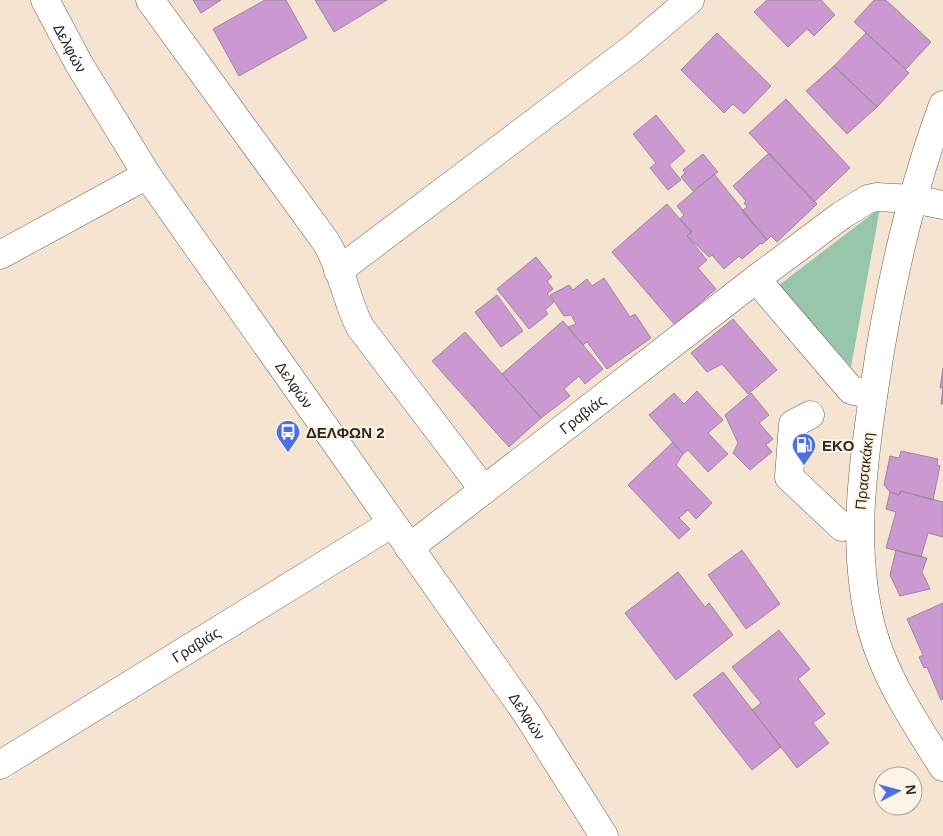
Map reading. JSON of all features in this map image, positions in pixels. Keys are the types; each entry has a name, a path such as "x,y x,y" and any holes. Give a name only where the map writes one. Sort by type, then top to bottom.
{"street":[{"name":"Δελφών","path":"45,0 79,64 147,175 391,524 527,714 604,836"},
{"path":"150,0 326,242 333,254 350,306 360,328 484,490"},
{"path":"338,271 632,49 687,3"},
{"name":"Πρασακάκη","path":"943,105 931,137 913,199 890,293 862,474 860,520 861,567 867,610 880,653 886,669 943,767"},
{"path":"0,255 147,175"},
{"name":"Γραβιάς","path":"409,548 828,224 868,200 884,196 943,205"},
{"path":"756,279 851,390 873,395"},
{"path":"810,415 793,424 789,477 842,527"},
{"name":"Γραβιάς","path":"0,765 391,524"}],"green space":[{"path":"880,208 851,367 779,285"}],"building":[{"path":"193,0 221,0 201,13"},
{"path":"265,0 286,0 307,38 239,76 213,29"},
{"path":"315,0 387,0 334,32"},
{"path":"767,0 821,0 835,15 814,36 807,29 788,47 754,12"},
{"path":"874,0 886,0 931,42 906,69 854,22"},
{"path":"717,33 771,86 744,114 733,104 724,113 681,70"},
{"path":"866,33 909,73 877,107 834,66"},
{"path":"834,66 877,107 847,134 806,91"},
{"path":"786,99 850,168 814,202 749,133"},
{"path":"656,115 685,151 669,165 681,180 668,190 650,168 656,163 633,134"},
{"path":"769,153 817,204 777,242 771,236 767,240 742,211 747,207 744,203 746,201 733,186"},
{"path":"703,154 718,172 693,191 681,177 685,173 683,170"},
{"path":"714,174 767,240 742,259 739,256 724,269 712,255 709,257 687,236 692,232 680,219 684,215 677,206"},
{"path":"667,204 691,232 687,236 707,260 698,268 716,289 675,325 612,252"},
{"path":"536,257 552,277 547,281 553,289 547,294 554,302 545,310 548,314 529,329 497,289"},
{"path":"604,278 630,317 635,314 651,338 607,369 587,342 583,345 568,327 576,324 571,315 564,316 550,295 569,285 573,290 587,279 592,286"},
{"path":"497,295 523,331 501,347 475,312"},
{"path":"733,319 777,370 748,394 722,364 707,372 691,353"},
{"path":"563,321 603,369 585,384 579,376 564,389 570,396 541,418 502,374"},
{"path":"465,332 541,418 509,447 432,361"},
{"path":"943,368 943,388 940,388"},
{"path":"943,388 943,404 941,404"},
{"path":"697,391 723,420 708,433 728,454 708,472 688,450 683,454 649,415 674,393 684,404"},
{"path":"751,393 769,415 759,423 773,439 766,445 772,452 750,470 733,453 738,443 725,415"},
{"path":"673,442 683,454 676,465 712,503 696,519 688,510 679,518 690,529 679,539 628,485"},
{"path":"901,451 938,459 937,465 940,466 933,500 901,491 899,495 890,492 884,485 890,456 899,458"},
{"path":"901,491 943,502 943,537 928,533 921,557 886,548 896,512 886,509 890,492 899,495"},
{"path":"742,550 780,604 746,629 708,575"},
{"path":"896,550 927,558 922,572 930,589 900,596 890,575"},
{"path":"678,572 705,607 709,603 733,635 676,680 625,613"},
{"path":"943,603 943,699 941,700 927,667 924,668 919,657 923,655 907,619"},
{"path":"779,630 810,669 798,679 825,714 813,723 829,743 797,768 752,710 761,703 732,667"},
{"path":"723,672 781,747 752,770 693,695"}],"place":[{"name":"ΔΕΛΦΩΝ 2","path":"288,453"},
{"name":"EKO","path":"804,466"}]}
